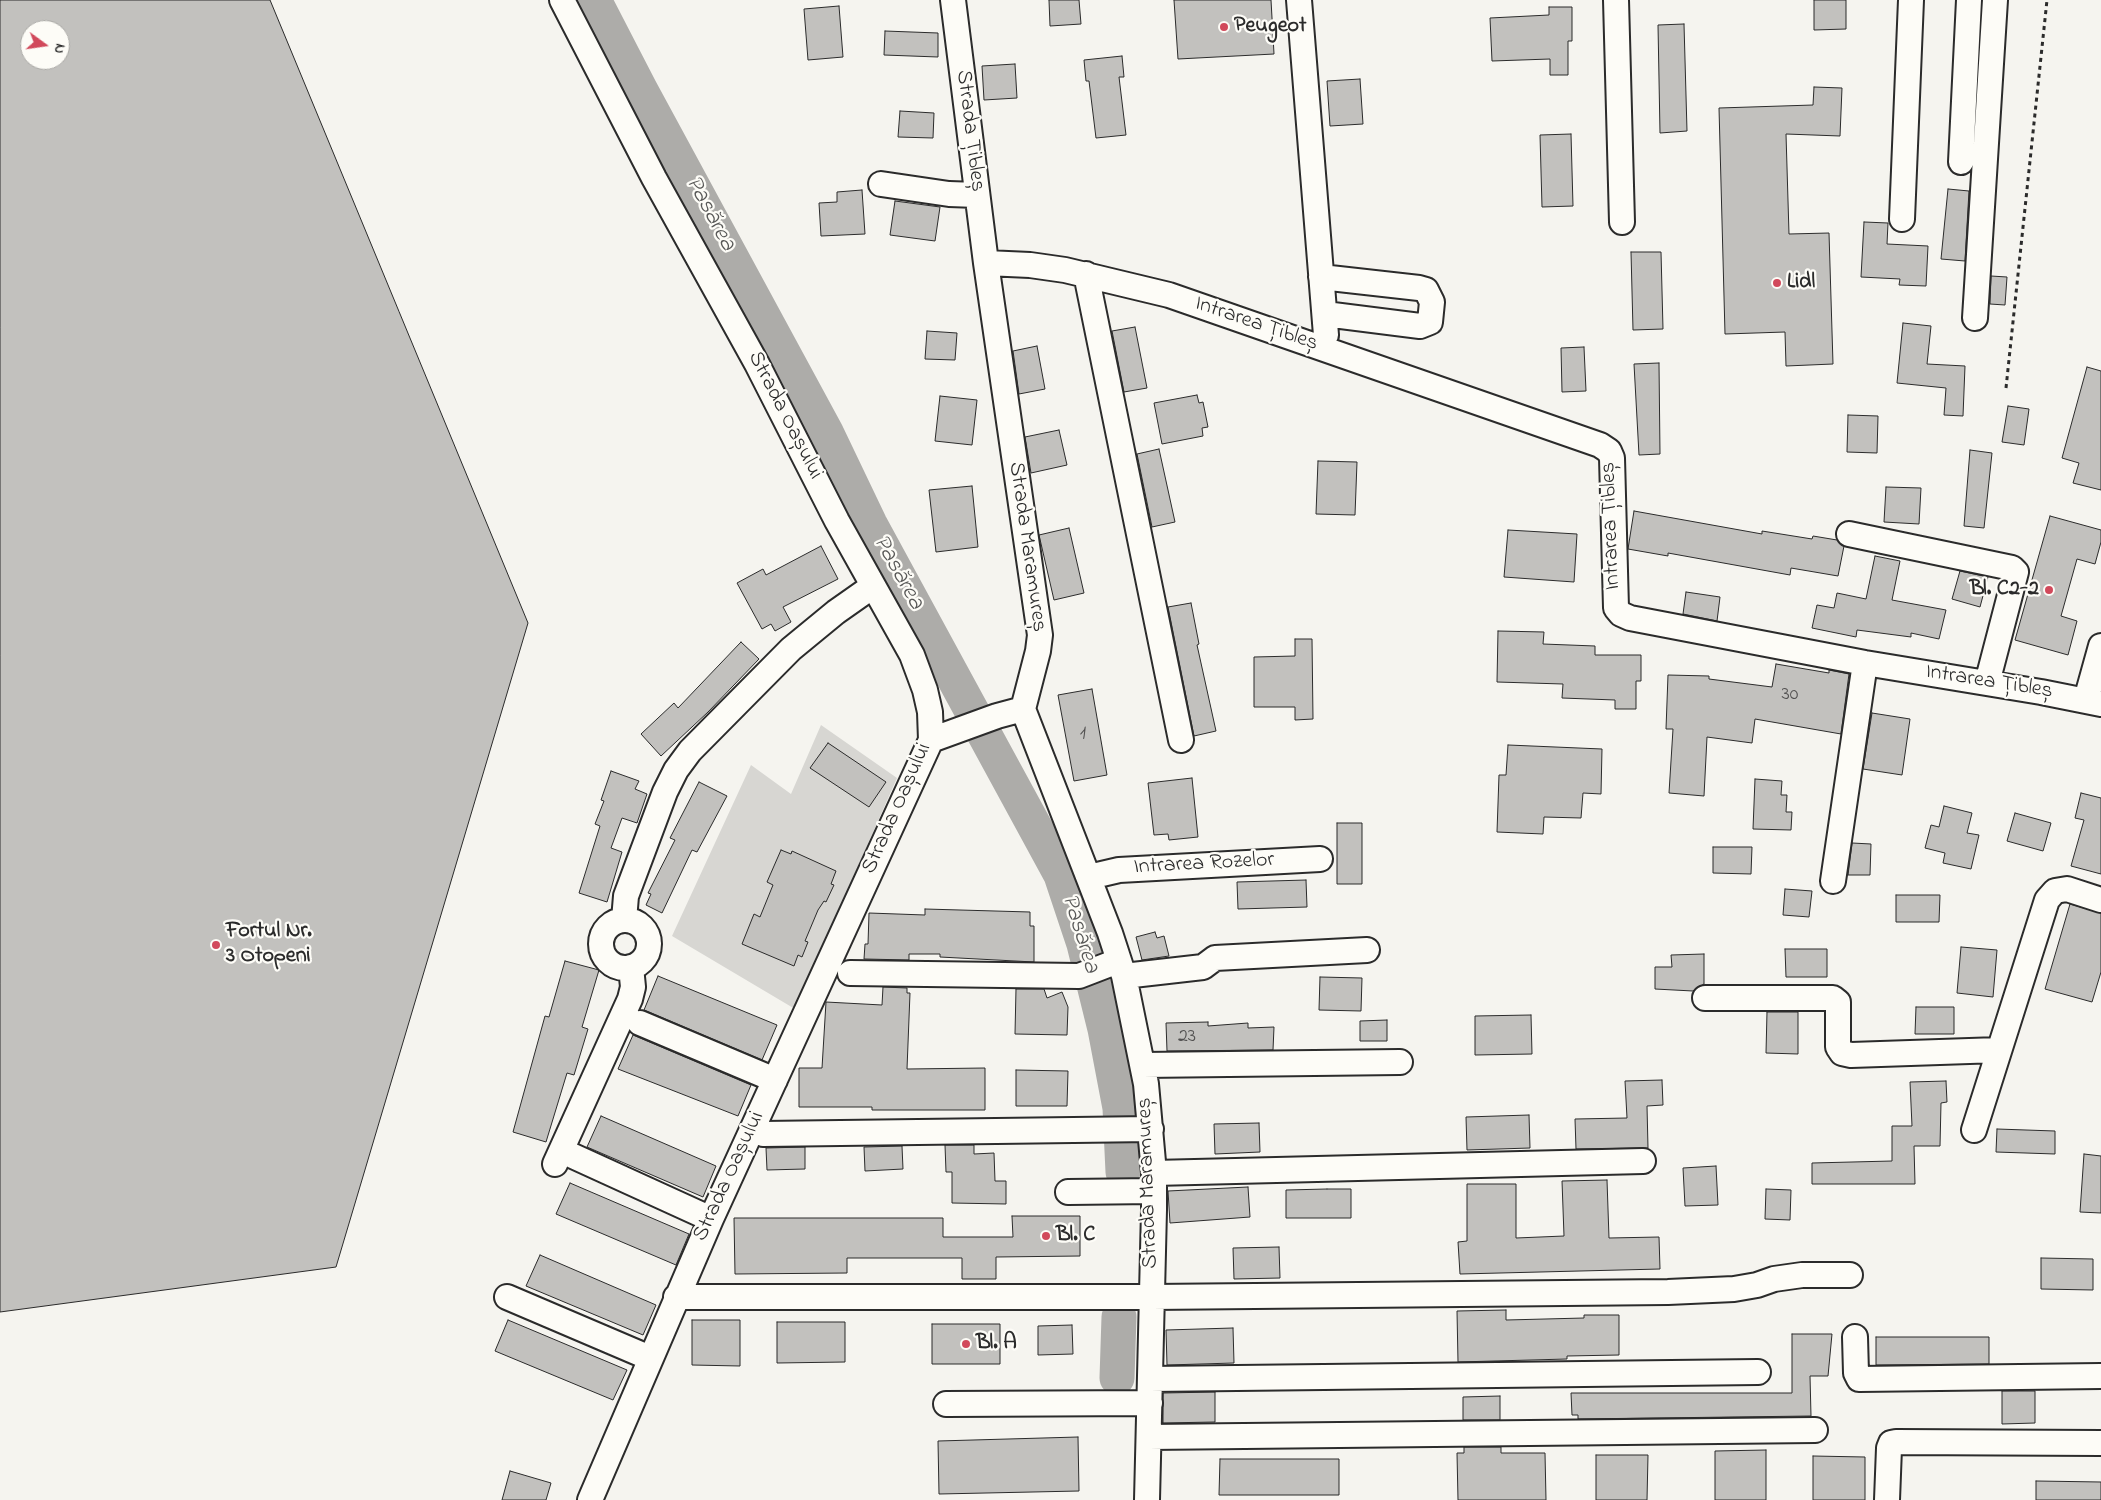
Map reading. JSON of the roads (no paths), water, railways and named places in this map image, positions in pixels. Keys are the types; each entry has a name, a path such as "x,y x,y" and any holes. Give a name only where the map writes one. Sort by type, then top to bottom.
{"street":[{"name":"Strada Oașului","path":"562,0 654,178 757,364 837,521 912,655 925,690 930,712 931,740 676,1297 590,1500"},
{"name":"Strada Țibleș","path":"953,0 986,263"},
{"path":"1299,0 1321,277 1325,324 1420,326 1430,322 1432,302 1426,290 1321,277"},
{"path":"1616,0 1622,222"},
{"path":"1902,220 1911,0"},
{"path":"1961,162 1969,0"},
{"path":"1975,318 1995,0"},
{"path":"881,184 949,194 977,195"},
{"name":"Intrarea Țibleș","path":"986,263 1030,265 1086,274 1198,305 1600,445 1609,452 1612,458 1616,608 1621,614 1630,618 1865,663 2094,702"},
{"name":"Strada Maramureș","path":"986,263 1040,634 1038,651 1023,709 1090,877 1121,968 1142,1077 1142,1129 1148,1185 1142,1297 1150,1379 1147,1500"},
{"path":"1086,274 1181,740"},
{"path":"1849,534 2012,568 2016,572 1987,683"},
{"path":"624,920 626,896 665,792 676,770 690,751 791,649 836,612 873,586"},
{"path":"2094,702 2101,646"},
{"path":"1833,881 1865,663"},
{"path":"931,740 997,716 1023,709"},
{"name":"Intrarea Rozelor","path":"1090,877 1119,870 1320,859"},
{"path":"1974,1130 2047,900 2055,891 2067,889 2101,900"},
{"path":"624,920 639,924 648,936 649,944 644,958 631,967 615,965 608,961 601,947 604,931 610,925 624,920"},
{"path":"850,973 1079,976 1121,968 1203,967 1214,958 1367,950"},
{"path":"631,967 633,987 630,999 564,1160 711,1219"},
{"path":"1705,998 1833,998 1838,1002 1838,1047 1842,1053 1851,1056 1999,1050"},
{"path":"640,1023 775,1080"},
{"path":"1142,1077 1400,1062"},
{"path":"764,1134 1142,1129"},
{"path":"1068,1192 1100,1192 1148,1185 1643,1161"},
{"path":"676,1297 1142,1297 1668,1292 1734,1289 1757,1285 1774,1279 1802,1275 1850,1275"},
{"path":"507,1297 650,1358"},
{"path":"1855,1337 1856,1373 1859,1379 2101,1376"},
{"path":"1150,1379 1758,1372"},
{"path":"946,1404 1150,1404"},
{"path":"1149,1437 1815,1430"},
{"path":"1887,1500 1889,1448 1891,1443 2101,1443"}],"waterway":[{"name":"Pasărea","path":"594,0 640,89 826,432 870,524 1061,875 1084,944 1105,1029 1120,1108 1123,1172"},
{"name":"Pasărea","path":"1117,1378 1119,1317"}],"place":[{"name":"Peugeot","path":"1224,27"},
{"name":"Lidl","path":"1777,283"},
{"name":"Bl. C2-2","path":"2049,590"},
{"name":"Fortul Nr. 3 Otopeni","path":"216,945"},
{"name":"Bl. C","path":"1046,1236"},
{"name":"Bl. A","path":"966,1344"}]}
